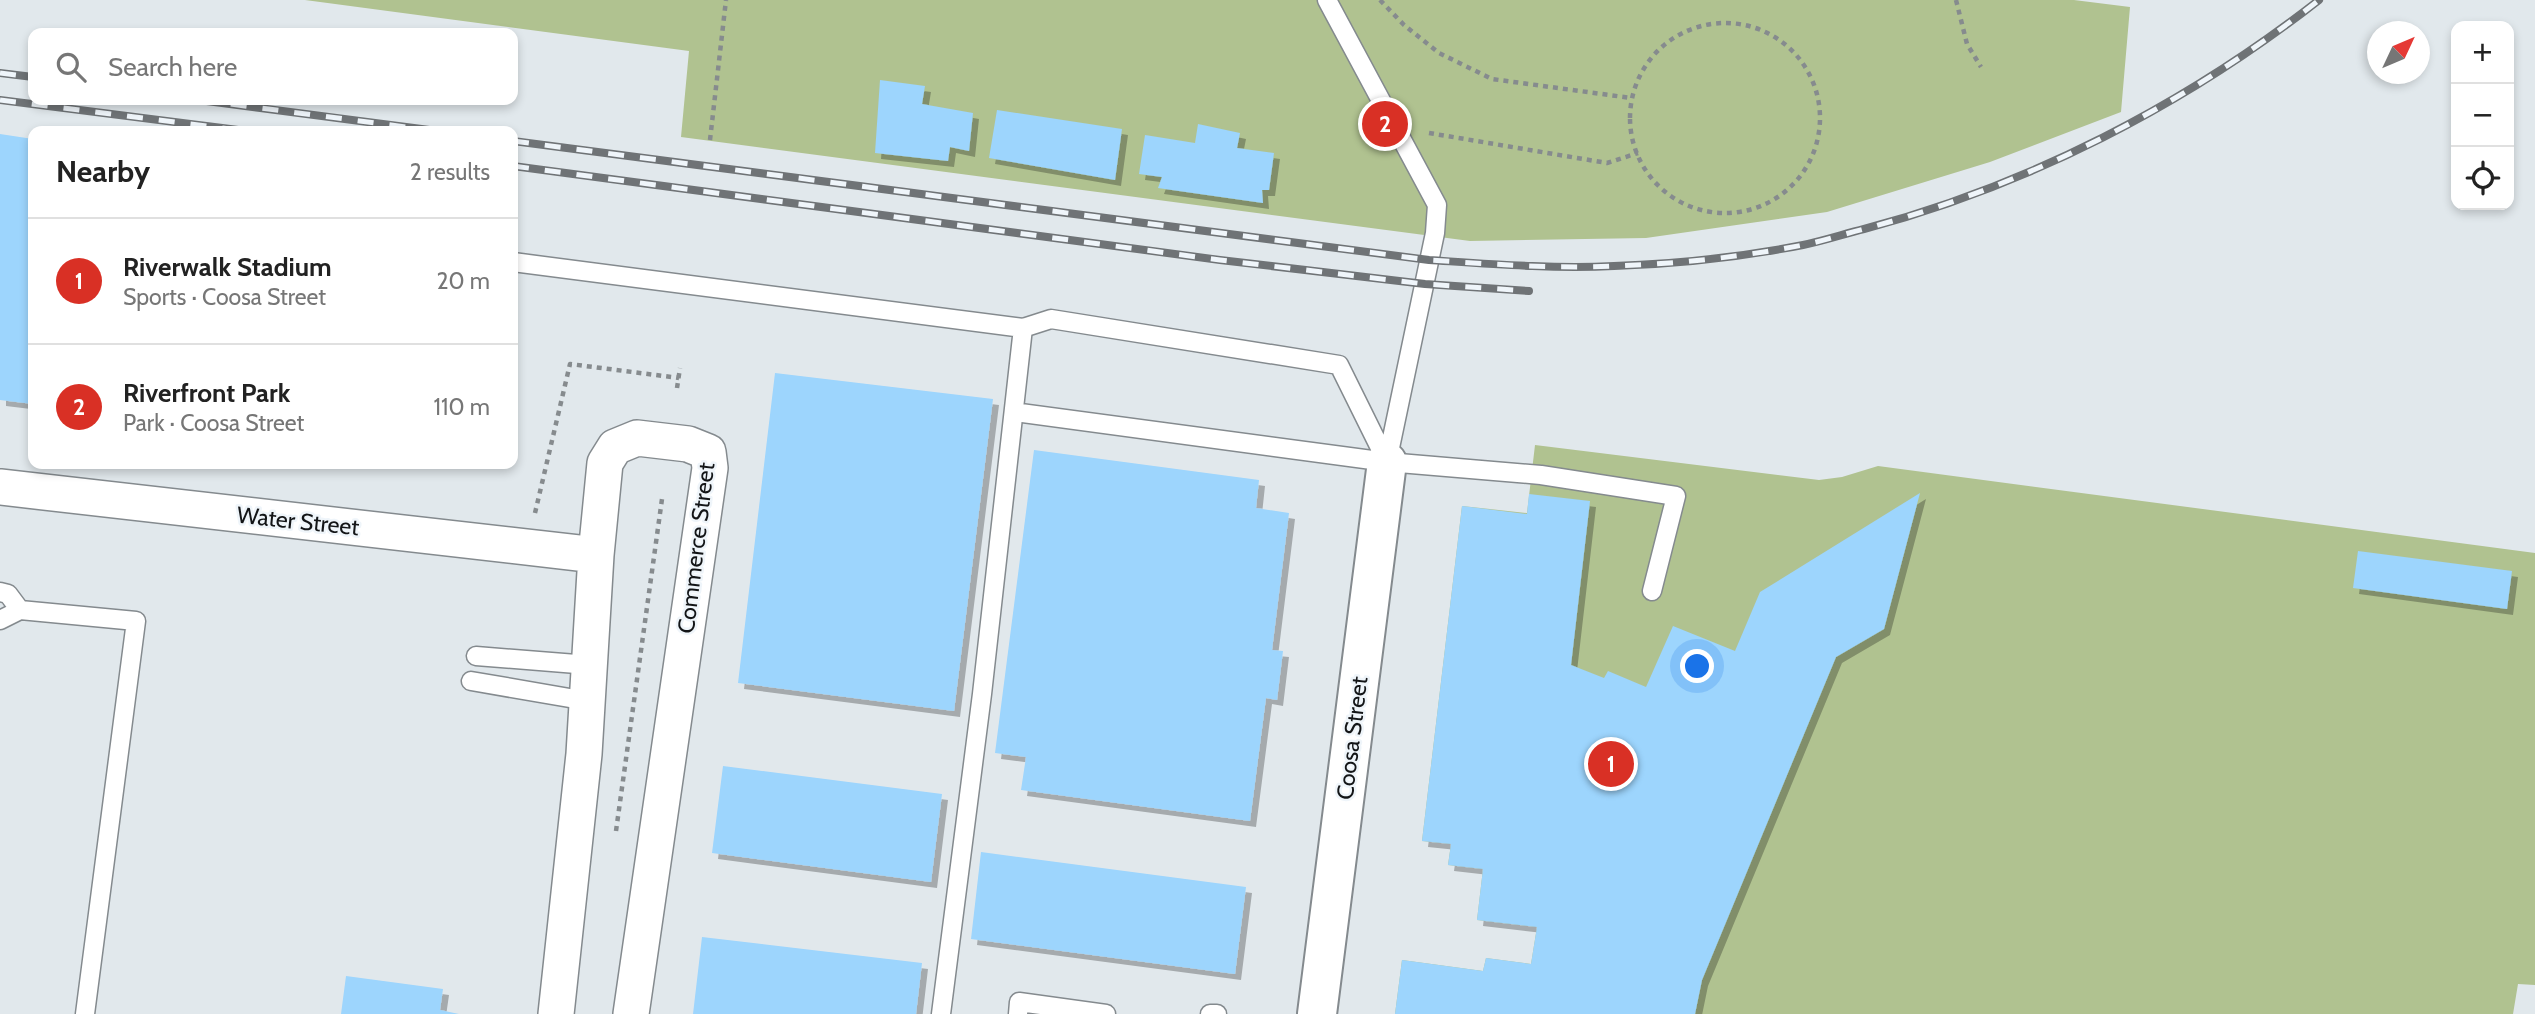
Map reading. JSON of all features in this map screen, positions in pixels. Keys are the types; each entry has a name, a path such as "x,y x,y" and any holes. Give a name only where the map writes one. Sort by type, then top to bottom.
{"street":[{"name":"Commerce Street","path":"556,1014 583,768 596,555 605,463 615,447 637,438 688,444 708,452 710,468 631,1014"},
{"name":"Coosa Street","path":"1317,1014 1387,462"},
{"name":"Water Street","path":"0,487 596,555"}],"lane":[{"path":"1327,0 1437,205 1435,233 1387,462"},
{"path":"518,263 1023,328 1051,319 1339,365 1387,462"},
{"path":"941,1014 968,812 1023,328"},
{"path":"1014,412 1387,462 1541,475 1676,496 1652,591"},
{"path":"0,592 8,594 20,610"},
{"path":"0,620 20,610 136,621 85,1014"},
{"path":"476,656 589,665"},
{"path":"471,681 587,701"},
{"path":"1018,1014 1020,1002 1106,1014"},
{"path":"1210,1014 1217,1014"}],"path":[{"path":"710,140 726,0"},
{"path":"1380,0 1404,25 1438,53 1492,79 1631,98"},
{"path":"1956,0 1967,44 1981,67"},
{"path":"1746,25 1777,38 1804,65 1818,96 1819,133 1809,164 1783,195 1753,210 1717,214 1685,205 1665,193 1643,168 1637,153 1630,131 1631,98 1636,81 1654,53 1670,40 1700,26 1746,25"},
{"path":"1396,128 1607,163 1637,153"},
{"path":"528,546 570,364 678,378"},
{"path":"677,387 680,368"},
{"path":"615,841 662,499"}],"green space":[{"path":"305,0 2074,0 2130,7 2121,112 1990,162 1827,212 1646,238 1470,241 681,137 689,51"},
{"path":"1535,445 1819,480 1842,477 1878,466 2535,553 2535,985 2518,984 2513,1014 1395,1014 1402,960 1483,971 1486,958 1531,964 1537,927 1477,920 1483,869 1448,865 1451,844 1422,841 1462,506 1527,513"}],"building":[{"path":"880,80 925,86 922,104 973,113 969,151 950,147 948,161 875,153"},
{"path":"997,110 1122,129 1115,180 989,158"},
{"path":"1198,124 1240,133 1237,148 1274,153 1269,190 1262,190 1263,203 1158,188 1162,177 1139,174 1145,135 1195,143"},
{"path":"0,134 28,138 28,403 0,400"},
{"path":"775,373 993,399 954,711 738,683"},
{"path":"1034,450 1259,480 1256,508 1289,513 1272,650 1283,651 1277,700 1266,698 1250,821 1021,790 1026,757 995,753"},
{"path":"1920,493 1884,629 1836,657 1702,980 1695,1014 1395,1014 1402,960 1483,971 1486,958 1531,964 1537,927 1477,920 1483,869 1448,865 1451,844 1422,841 1462,506 1527,514 1529,494 1590,501 1571,665 1604,678 1608,671 1646,687 1673,626 1735,651 1760,592"},
{"path":"2358,551 2512,571 2507,609 2353,588"},
{"path":"723,766 942,794 931,882 712,853"},
{"path":"981,852 1246,887 1235,974 971,939"},
{"path":"702,937 922,963 916,1014 693,1014"},
{"path":"346,976 443,989 440,1010 459,1014 341,1014"}],"railway":[{"path":"518,142 1429,260 1568,267 1661,264 1811,243 1925,211 1986,189 2045,165 2160,107 2215,74 2319,0"},
{"path":"0,73 28,76"},
{"path":"0,100 28,104"},
{"path":"40,105 206,126"},
{"path":"237,105 399,126"},
{"path":"518,167 1220,260 1425,284 1529,291"}],"place":[{"name":"Riverfront Park","path":"1385,124"},
{"name":"Riverwalk Stadium","path":"1611,764"}]}
